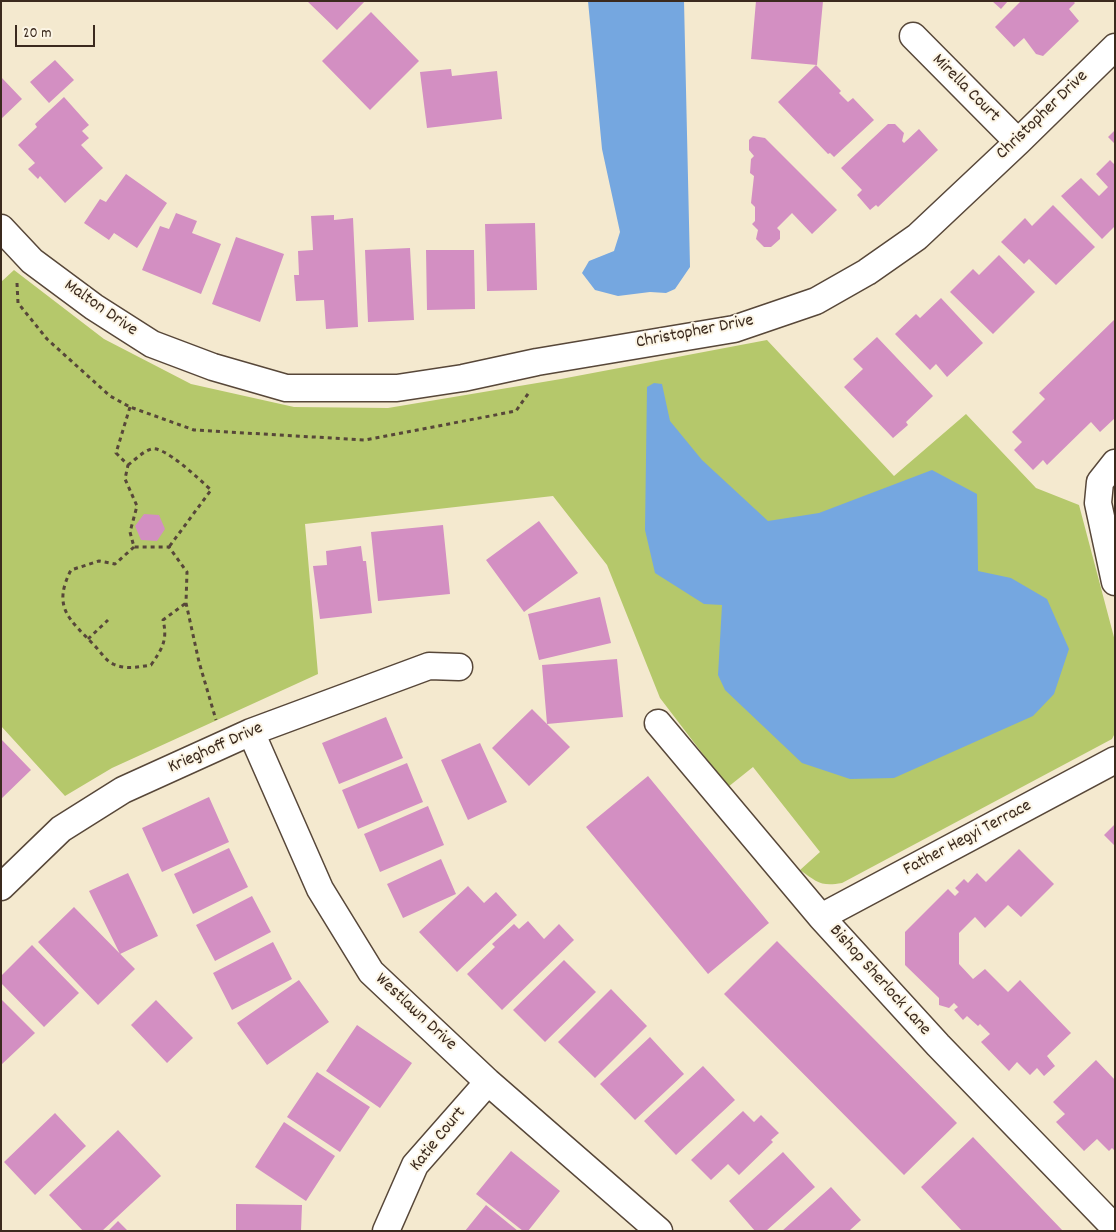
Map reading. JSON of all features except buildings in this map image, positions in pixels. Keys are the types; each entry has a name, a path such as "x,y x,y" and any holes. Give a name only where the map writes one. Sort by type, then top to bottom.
{"street":[{"name":"Mirella Court","path":"912,36 1018,142"},
{"name":"Christopher Drive","path":"213,367 286,388 397,388 463,378 537,362 734,329 816,302 867,272 917,237 1115,47"},
{"name":"Malton Drive","path":"1,228 32,261 94,307 152,344 213,367"},
{"path":"1115,463 1100,482 1098,503 1115,582"},
{"name":"Krieghoff Drive","path":"1,888 61,829 123,790 251,732 429,666 459,667"},
{"name":"Bishop Sherlock Lane","path":"658,723 821,917 938,1045 1115,1228"},
{"name":"Westlawn Drive","path":"251,732 320,889 371,972 488,1082 659,1231"},
{"name":"Father Hegyi Terrace","path":"821,917 1115,760"},
{"name":"Katie Court","path":"386,1231 415,1165 488,1082"}],"path":[{"path":"128,465 116,453 130,407"},
{"path":"134,547 130,532 137,506 125,480 128,465 153,448 164,451 211,490 169,547"},
{"path":"169,547 134,547 115,564 99,561 72,570 64,583 63,607 69,618 112,664 129,668 151,665 163,648 165,627 163,620 186,604"},
{"path":"169,547 188,572 186,604 199,662 223,745"},
{"path":"88,639 108,620"}],"green space":[{"path":"14,270 104,339 191,384 294,407 388,408 561,379 767,340 894,476 966,414 1036,488 1079,505 1115,641 1115,733 1112,739 842,883 824,884 800,870 820,852 753,767 728,787 660,698 607,565 553,496 305,524 318,674 112,768 65,796 1,726 1,282"}],"water":[{"path":"588,1 684,1 690,267 675,289 666,293 650,292 618,296 595,290 582,273 589,261 614,251 620,232 602,149"},
{"path":"654,383 662,384 670,421 702,460 768,521 819,513 932,470 977,494 978,571 1011,578 1047,599 1069,649 1054,694 1033,716 894,778 850,779 802,763 725,690 718,675 722,605 704,604 655,573 645,530 647,387"}]}
